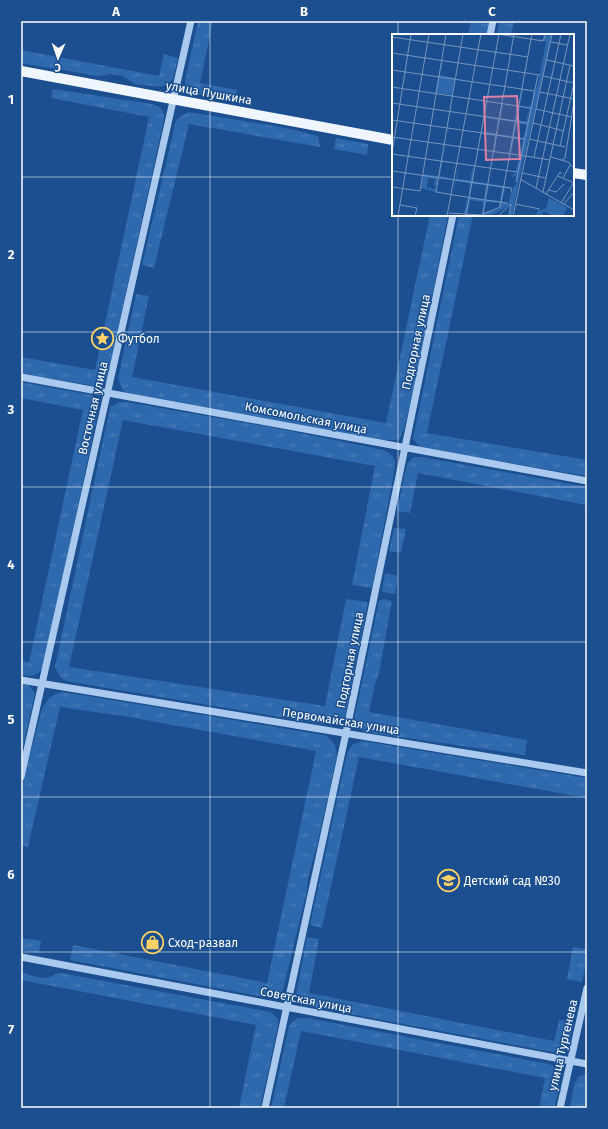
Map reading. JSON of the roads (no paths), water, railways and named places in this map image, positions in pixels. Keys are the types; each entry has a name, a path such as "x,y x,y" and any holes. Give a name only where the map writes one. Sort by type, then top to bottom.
{"main road":[{"name":"улица Пушкина","path":"21,71 392,140"},
{"path":"574,173 587,175"}],"street":[{"name":"Восточная улица","path":"21,777 191,21"},
{"path":"490,34 493,21"},
{"name":"Подгорная улица","path":"265,1108 346,733 453,216"},
{"name":"Комсомольская улица","path":"21,377 587,481"},
{"name":"Первомайская улица","path":"21,680 587,773"},
{"name":"Советская улица","path":"21,957 587,1064"},
{"name":"улица Тургенева","path":"560,1108 587,988"}],"place":[{"name":"Футбол","path":"102,339"},
{"name":"Детский сад №30","path":"449,881"},
{"name":"Сход-развал","path":"153,943"}]}
